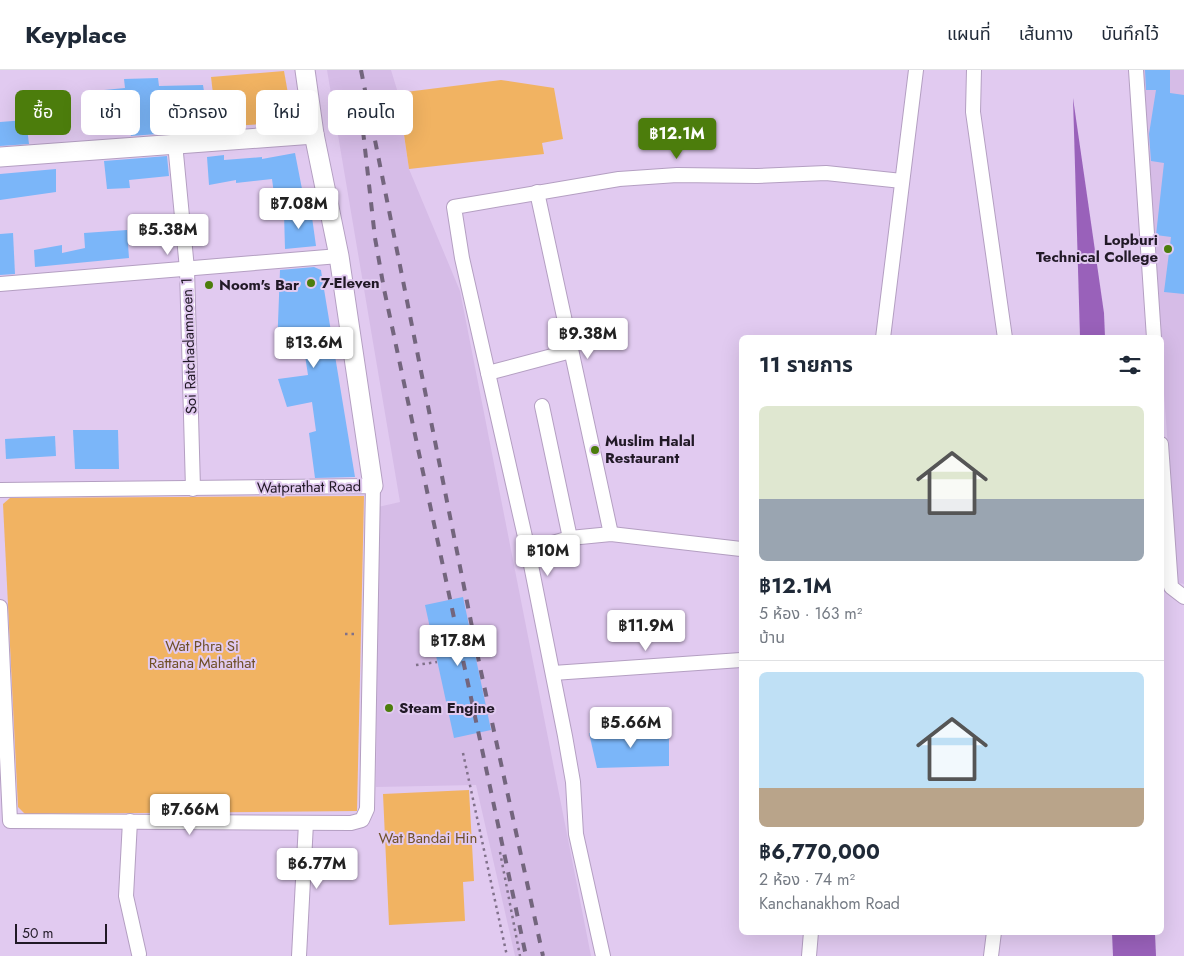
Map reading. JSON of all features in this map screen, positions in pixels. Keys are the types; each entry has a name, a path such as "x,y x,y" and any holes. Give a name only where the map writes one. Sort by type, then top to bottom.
{"street":[{"path":"305,70 308,90"},
{"path":"883,335 916,70"},
{"path":"974,70 973,112 1005,335"},
{"path":"1136,70 1154,335"},
{"path":"0,157 299,135"},
{"path":"314,135 338,256 373,486"},
{"name":"Soi Ratchadamnoen 1","path":"175,143 186,269 193,489"},
{"path":"603,956 576,834 573,782 553,673 528,550 462,258 454,207 619,179 677,174 757,176 826,173 902,181"},
{"path":"537,192 611,534"},
{"path":"0,284 338,256"},
{"path":"488,373 572,351"},
{"path":"542,406 570,538"},
{"name":"Watprathat Road","path":"0,490 373,486 367,809 362,820 351,823 306,823"},
{"path":"1164,487 1171,587 1184,597"},
{"path":"528,550 570,538 611,534 739,549"},
{"path":"0,606 10,821 306,823 299,956"},
{"path":"553,673 739,660"},
{"path":"130,821 126,896 138,954"},
{"path":"808,956 811,935"},
{"path":"992,956 994,935"}],"path":[{"path":"416,665 437,662"},
{"path":"464,754 507,956"},
{"path":"500,852 520,956"}],"shaded area":[{"path":"327,70 391,70 397,90 330,90"},
{"name":"Lopburi Technical College","path":"1140,70 1184,70 1184,584 1178,583 1164,394 1164,335 1160,335"},
{"path":"1073,98 1104,313 1105,335 1080,335"},
{"path":"338,135 404,135 409,169 460,291 591,956 515,956 476,785 376,787 378,507 400,502"},
{"path":"1112,935 1155,935 1156,956 1113,956"}],"green space":[{"path":"284,71 287,90 256,90 256,124 246,125 246,90 213,90 211,77"},
{"path":"501,80 554,88 563,139 542,143 544,154 409,169 404,135 413,135 413,91"},
{"name":"Wat Phra Si Rattana Mahathat","path":"364,496 357,811 25,814 18,807 3,504 10,498"},
{"name":"Wat Bandai Hin","path":"469,790 474,881 463,882 465,921 389,925 383,794"}],"building":[{"path":"1145,70 1170,70 1170,93 1184,95 1184,294 1164,292 1171,237 1156,235 1164,163 1151,161 1149,134 1156,90 1146,90"},
{"path":"158,78 159,86 203,85 204,90 150,90 150,135 131,136 140,135 140,90 104,90 125,88 124,79"},
{"path":"15,121 15,135 28,135 29,144 0,146 0,122"},
{"path":"295,153 302,189 274,194 272,179 236,183 236,180 209,185 207,157 224,155 224,160 262,157 262,159"},
{"path":"167,156 169,176 129,180 130,188 107,189 104,161"},
{"path":"56,169 56,192 0,200 0,174"},
{"path":"311,210 316,246 285,249 284,213"},
{"path":"127,230 129,258 35,267 34,250 62,245 62,253 85,248 84,233"},
{"path":"13,233 15,274 0,275 0,234"},
{"path":"314,267 321,270 355,477 315,478 309,433 316,431 312,402 287,407 278,379 308,375 304,349 277,349 280,270"},
{"path":"73,430 118,430 119,469 75,469"},
{"path":"55,436 56,456 6,459 5,439"},
{"path":"463,597 491,730 454,738 425,605"},
{"path":"669,729 669,766 597,768 589,733"}],"railway":[{"path":"361,70 480,667 543,956"},
{"path":"363,135 375,238 384,289 526,956"}],"place":[{"name":"Lopburi Technical College","path":"1168,249"},
{"name":"7-Eleven","path":"311,283"},
{"name":"Noom's Bar","path":"209,285"},
{"name":"Muslim Halal Restaurant","path":"595,450"},
{"name":"Steam Engine","path":"389,708"}]}
